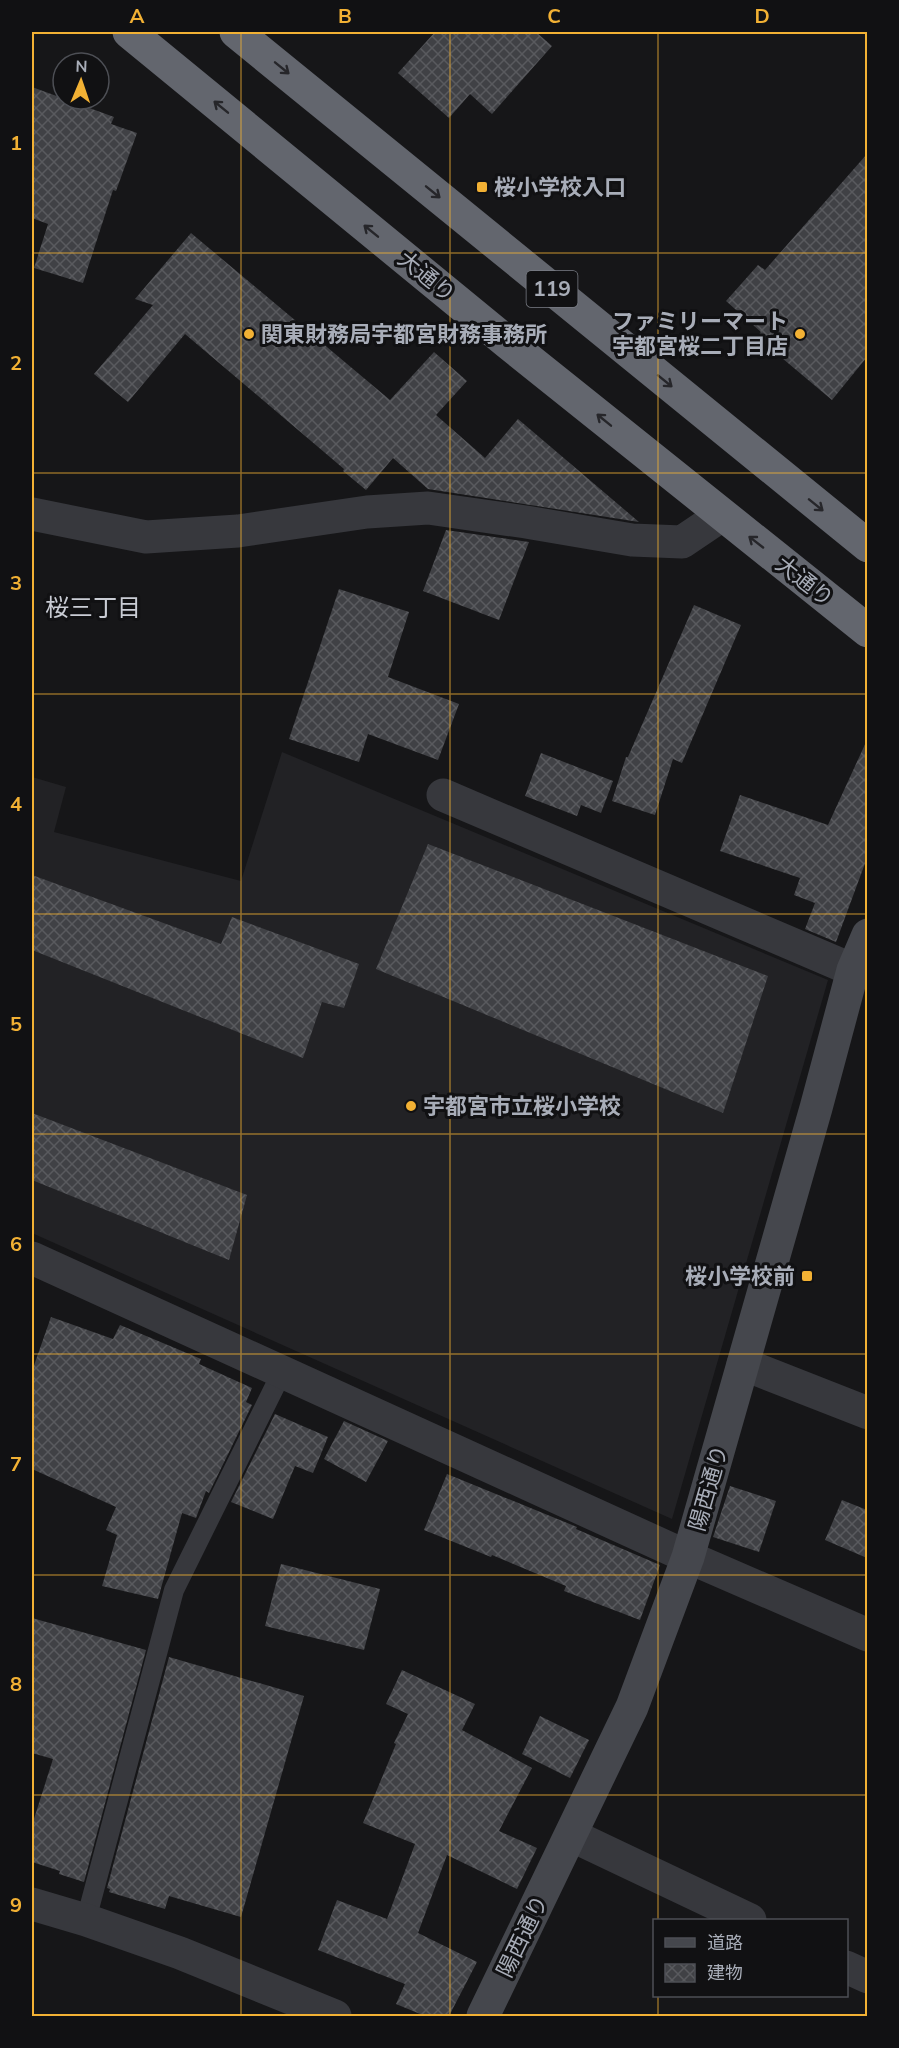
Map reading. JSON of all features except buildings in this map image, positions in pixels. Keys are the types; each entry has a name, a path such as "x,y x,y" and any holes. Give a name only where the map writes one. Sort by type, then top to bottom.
{"highway":[{"name":"大通り","path":"129,32 499,336 867,631"},
{"name":"119","path":"236,32 867,546"}],"street":[{"path":"32,514 146,537 238,531 367,512 428,508 632,540 682,542 722,515"},
{"path":"443,795 853,970"},
{"name":"陽西通り","path":"483,2016 632,1707 688,1557 853,970 867,935"},
{"path":"32,1258 688,1557 867,1635"},
{"path":"743,1364 867,1413"},
{"path":"571,1834 748,1919"},
{"path":"32,1904 180,1953 335,2016"},
{"path":"848,1968 867,1977"}],"lane":[{"path":"86,1920 174,1590 282,1372"}],"shaded area":[{"name":"宇都宮市立桜小学校","path":"282,752 828,980 672,1519 32,1233 32,777 66,787 54,832 241,881"}],"place":[{"name":"桜小学校入口","path":"482,187"},
{"name":"関東財務局宇都宮財務事務所","path":"249,334"},
{"name":"ファミリーマート 宇都宮桜二丁目店","path":"800,334"},
{"name":"宇都宮市立桜小学校","path":"411,1106"},
{"name":"桜小学校前","path":"807,1276"}],"district":[{"name":"桜三丁目","path":"93,608"}]}
